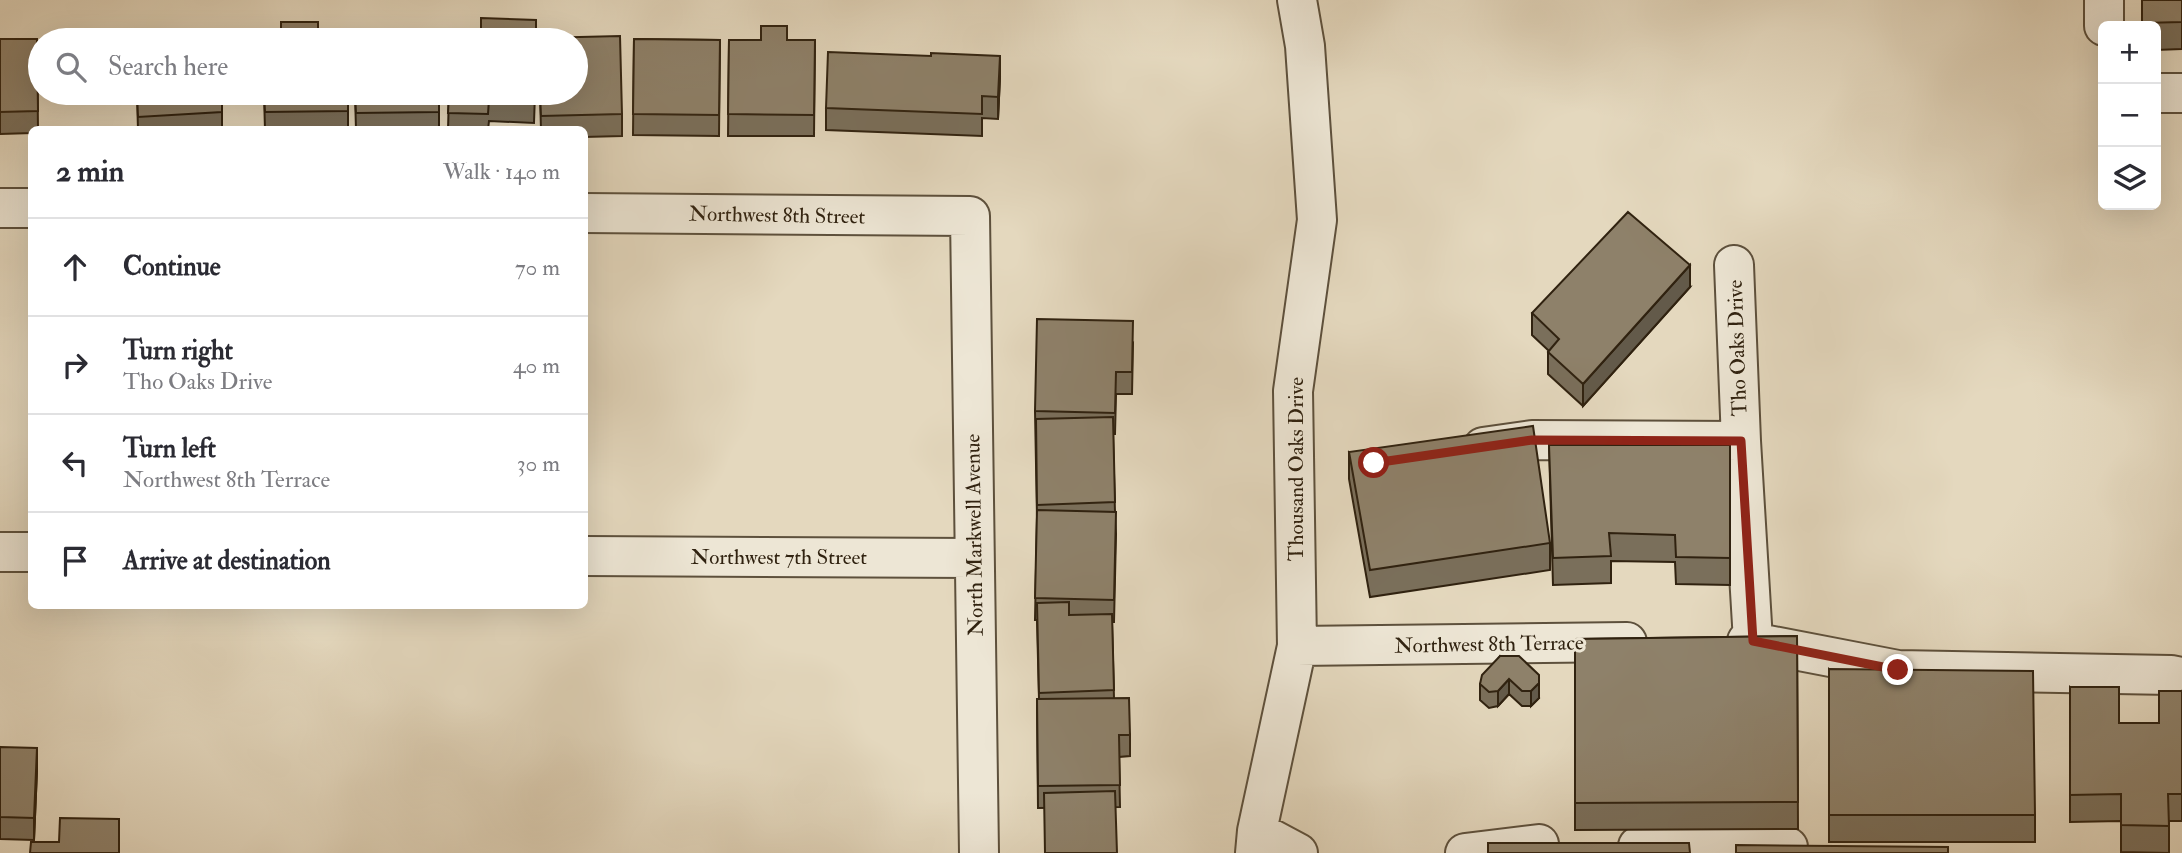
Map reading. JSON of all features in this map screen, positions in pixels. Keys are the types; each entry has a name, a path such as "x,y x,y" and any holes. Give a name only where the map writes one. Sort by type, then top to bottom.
{"street":[{"name":"Thousand Oaks Drive","path":"1256,842 1297,646 1293,391 1317,220 1305,46 1297,0"},
{"path":"2104,0 2104,21"},
{"path":"2161,93 2182,93"},
{"path":"0,208 28,208"},
{"name":"Northwest 8th Street","path":"588,213 970,216"},
{"name":"North Markwell Avenue","path":"970,216 979,853"},
{"name":"Tho Oaks Drive","path":"1734,265 1753,641"},
{"path":"1453,451 1532,440 1741,441"},
{"path":"0,552 28,552"},
{"name":"Northwest 7th Street","path":"588,555 974,558"},
{"path":"1711,642 1753,641 1898,670 2182,677"},
{"name":"Northwest 8th Terrace","path":"1297,646 1656,642"},
{"path":"1256,842 1298,853"},
{"path":"1465,853 1529,844 1816,848"}],"building":[{"path":"2142,0 2182,0 2182,22 2142,21"},
{"path":"481,18 536,20 536,28 481,28"},
{"path":"281,22 318,22 318,28 281,28"},
{"path":"761,26 787,26 787,40 815,40 814,115 728,114 729,40 761,40"},
{"path":"620,36 622,114 541,116 541,105 588,105 588,37"},
{"path":"0,39 28,39 28,105 38,105 38,111 0,112"},
{"path":"634,39 720,40 719,115 633,114"},
{"path":"828,52 1000,56 998,97 982,96 982,114 826,108"},
{"path":"138,105 222,105 222,112 138,117"},
{"path":"265,105 348,105 348,111 265,112"},
{"path":"356,105 439,105 439,112 356,113"},
{"path":"448,105 489,105 488,114 448,113"},
{"path":"1628,212 1690,265 1583,384 1548,352 1559,339 1532,313"},
{"path":"1037,319 1133,321 1132,372 1116,372 1115,413 1035,411"},
{"path":"1113,417 1115,502 1037,505 1036,419"},
{"path":"1533,426 1550,543 1370,570 1349,452"},
{"path":"1549,445 1730,445 1730,558 1676,557 1675,535 1609,533 1611,556 1553,558"},
{"path":"1037,510 1116,512 1114,600 1035,598"},
{"path":"1069,602 1069,615 1112,614 1114,690 1039,693 1037,603"},
{"path":"1797,636 1798,802 1575,803 1575,639"},
{"path":"1500,656 1519,656 1539,675 1539,683 1531,691 1522,691 1509,679 1498,691 1489,692 1480,684 1482,675"},
{"path":"1829,669 2033,671 2035,815 1829,815"},
{"path":"2070,687 2119,687 2119,723 2159,723 2159,691 2182,691 2182,794 2168,794 2169,826 2121,825 2121,794 2070,795"},
{"path":"1129,698 1130,735 1119,735 1120,785 1038,786 1037,699"},
{"path":"0,747 37,748 34,818 0,817"},
{"path":"1115,791 1117,853 1045,853 1044,793"},
{"path":"60,818 119,819 119,853 30,853 31,842 59,842"},
{"path":"1488,843 1689,843 1690,853 1488,853"},
{"path":"1736,845 1948,847 1948,853 1736,853"}],"route":[{"path":"1374,463 1532,440 1741,441 1753,641 1898,670"}]}
